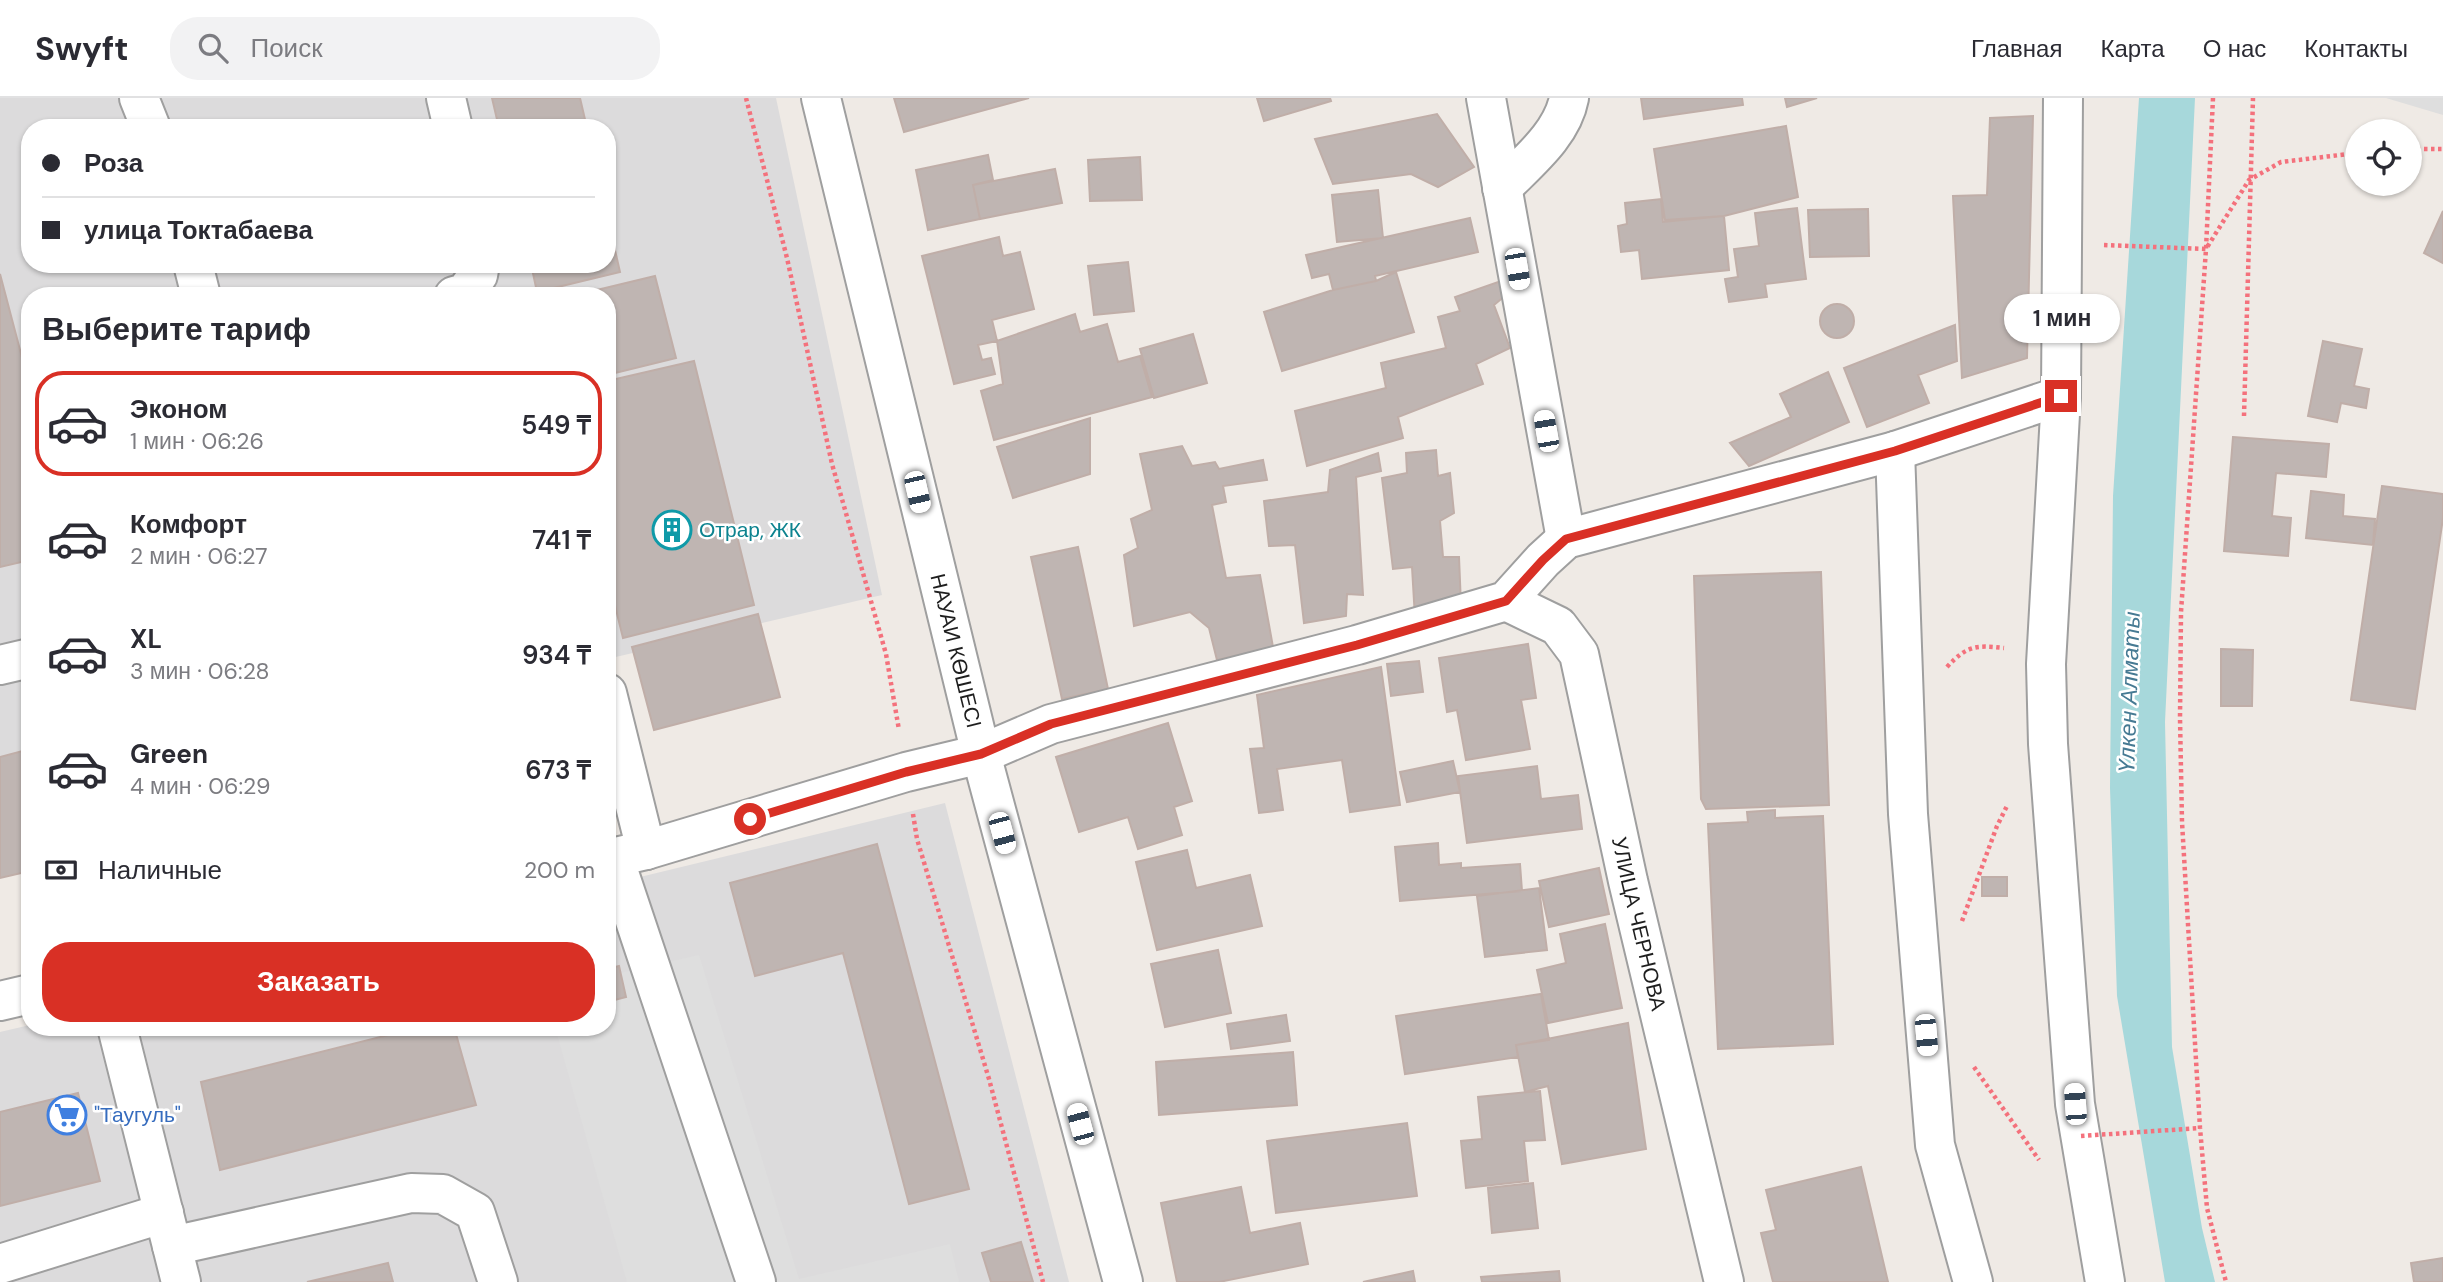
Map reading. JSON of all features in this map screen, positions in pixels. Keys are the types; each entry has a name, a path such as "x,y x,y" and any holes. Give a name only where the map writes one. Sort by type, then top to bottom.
{"street":[{"path":"139,98 147,119"},
{"path":"446,98 451,119"},
{"name":"НАУАИ КӨШЕСІ","path":"821,98 981,754 1123,1282"},
{"path":"1486,98 1566,539"},
{"path":"1502,188 1547,141 1567,108 1569,98"},
{"path":"2063,98 2061,396 2046,664 2048,744 2075,1104 2105,1282"},
{"path":"622,856 906,772 981,754 1051,724 1357,645 1506,601 1566,539 1895,451 2061,396"},
{"path":"1895,451 1908,814 1935,1145 1973,1282"},
{"name":"УЛИЦА ЧЕРНОВА","path":"1506,601 1558,626 1578,654 1628,881 1724,1282"},
{"path":"0,665 21,660"},
{"path":"616,791 622,856 756,1282"},
{"path":"0,1001 21,996"},
{"path":"119,1036 181,1282"},
{"path":"0,1264 168,1230 411,1193 443,1194 475,1212 498,1282"}],"path":[{"path":"746,98 787,258 832,464 886,654 917,839 989,1079 1042,1282"},
{"path":"2213,98 2206,249 2181,612 2182,822 2207,1208 2226,1282"},
{"path":"2244,416 2253,98"},
{"path":"2422,149 2443,149"},
{"path":"2206,249 2249,180 2281,162 2345,154"},
{"path":"2114,246 2206,249"},
{"path":"1961,924 1997,826 2022,776 2048,744"},
{"path":"1972,1065 2040,1161"},
{"path":"2081,1136 2200,1128"}],"shaded area":[{"path":"0,98 776,98 882,595 616,657 616,287 21,287 21,796 0,801"},
{"path":"2386,98 2443,98 2443,115"},
{"path":"945,803 1069,1282 0,1282 0,1032 21,1027 21,1036 616,1036 616,883"},
{"path":"699,955 799,1279 950,1244 959,1282 627,1282 558,1036 616,1036 616,974"}],"water":[{"name":"Үлкен Алматы","path":"2139,98 2195,98 2165,722 2172,1047 2202,1228 2215,1282 2165,1282 2117,996 2110,788 2113,496"}],"building":[{"path":"492,98 580,98 585,119 497,119"},
{"path":"894,98 1029,98 904,132"},
{"path":"1257,98 1330,98 1331,101 1264,121"},
{"path":"1641,98 1742,98 1743,105 1644,119"},
{"path":"1785,98 1817,98 1787,107"},
{"path":"1437,114 1474,167 1438,187 1411,174 1333,184 1315,139"},
{"path":"2033,116 2027,358 1962,378 1953,196 1987,195 1990,118"},
{"path":"1786,126 1798,197 1724,216 1665,220 1654,149"},
{"path":"988,155 993,180 973,185 980,219 928,230 916,170"},
{"path":"1140,157 1142,200 1090,201 1088,160"},
{"path":"1055,169 1062,203 980,219 973,185"},
{"path":"1378,190 1383,238 1337,242 1332,195"},
{"path":"1661,199 1663,222 1724,216 1729,270 1642,279 1639,250 1621,252 1618,226 1627,224 1625,203"},
{"path":"1797,208 1806,279 1765,284 1767,297 1729,302 1725,279 1738,277 1734,249 1759,246 1755,213"},
{"path":"1868,209 1869,256 1810,257 1808,210"},
{"path":"2443,211 2443,263 2424,253"},
{"path":"1470,218 1478,252 1375,276 1376,281 1333,290 1329,274 1312,278 1306,255"},
{"path":"999,237 1003,256 1020,252 1034,309 992,320 997,341 978,345 982,360 991,358 995,374 954,384 922,256"},
{"path":"616,254 620,272 616,273"},
{"path":"1128,262 1134,311 1094,315 1088,266"},
{"path":"1396,272 1414,332 1282,371 1264,312 1333,290 1376,281"},
{"path":"533,273 616,273 558,287 536,287"},
{"path":"0,274 21,354 21,562 0,567"},
{"path":"655,276 676,358 616,373 616,287 609,287"},
{"path":"1501,281 1506,295 1494,305 1510,348 1476,364 1483,384 1398,417 1403,438 1307,466 1295,411 1386,388 1381,363 1446,348 1438,317 1460,311 1455,297"},
{"path":"1837,304 1849,309 1854,321 1849,333 1837,338 1825,333 1820,321 1825,309"},
{"path":"1075,314 1080,332 1107,324 1118,362 1140,356 1152,397 994,440 981,391 1003,384 997,341"},
{"path":"1955,325 1957,361 1918,375 1929,403 1867,427 1844,368"},
{"path":"1193,334 1207,383 1154,398 1140,349"},
{"path":"2323,341 2362,349 2354,386 2369,389 2366,408 2341,403 2337,422 2308,416"},
{"name":"Отрар, ЖК","path":"694,361 754,605 623,638 616,610 616,379"},
{"path":"1828,372 1849,422 1749,466 1730,443 1791,417 1780,394"},
{"path":"1090,418 1090,474 1013,498 997,447"},
{"path":"2233,437 2329,444 2326,477 2276,473 2272,516 2291,518 2288,556 2224,551"},
{"path":"1182,446 1192,466 1215,462 1219,469 1263,460 1267,480 1223,486 1226,502 1212,505 1226,578 1260,575 1273,647 1217,660 1209,628 1190,612 1134,626 1124,555 1138,548 1131,519 1152,510 1140,454"},
{"path":"1436,450 1438,476 1450,473 1454,513 1440,521 1443,557 1459,557 1461,605 1415,618 1412,567 1393,569 1382,478 1407,473 1406,453"},
{"path":"1378,453 1381,471 1356,477 1363,595 1347,594 1346,616 1304,623 1295,545 1269,546 1264,501 1328,492 1330,470"},
{"path":"2382,486 2443,494 2443,518 2415,709 2351,700"},
{"path":"2311,491 2344,495 2343,516 2375,519 2373,545 2306,538"},
{"path":"1078,547 1108,689 1062,699 1031,557"},
{"path":"1821,572 1829,805 1706,809 1701,799 1694,576"},
{"path":"758,614 780,697 654,730 632,647"},
{"path":"1528,644 1536,698 1521,700 1530,749 1466,760 1457,710 1447,712 1439,658"},
{"path":"2221,649 2253,650 2252,706 2221,706"},
{"path":"1419,661 1423,692 1391,696 1387,664"},
{"path":"1381,667 1400,805 1350,812 1342,760 1277,769 1283,810 1259,813 1250,749 1264,748 1257,695"},
{"path":"1168,723 1192,801 1174,807 1182,835 1138,849 1128,817 1079,832 1056,757"},
{"path":"21,751 21,873 0,878 0,757"},
{"path":"1453,761 1460,792 1407,802 1400,772"},
{"path":"1537,766 1541,799 1578,795 1582,829 1467,843 1458,776"},
{"path":"1775,810 1775,818 1823,816 1833,1044 1718,1049 1708,824 1748,822 1747,812"},
{"path":"1438,843 1439,865 1461,863 1461,868 1520,864 1522,891 1400,901 1395,847"},
{"path":"877,844 969,1189 909,1204 843,953 755,976 730,883"},
{"path":"1187,850 1196,888 1250,875 1262,926 1157,950 1136,862"},
{"path":"1599,868 1609,914 1549,927 1539,881"},
{"path":"1982,877 2007,877 2007,896 1982,896"},
{"path":"1539,888 1547,950 1485,957 1477,896"},
{"path":"1605,924 1622,1008 1548,1023 1537,970 1566,963 1560,934"},
{"path":"1218,950 1231,1013 1165,1027 1151,964"},
{"path":"619,966 626,997 616,1000 616,967"},
{"path":"1541,994 1549,1040 1516,1045 1518,1057 1405,1074 1396,1016"},
{"path":"1286,1015 1290,1041 1231,1049 1227,1024"},
{"path":"1628,1023 1646,1149 1562,1164 1548,1086 1525,1092 1516,1045"},
{"path":"384,1036 457,1036 476,1105 220,1170 201,1082"},
{"path":"1293,1052 1297,1105 1159,1115 1156,1062"},
{"path":"1540,1091 1545,1140 1524,1141 1528,1181 1466,1188 1461,1141 1482,1139 1478,1097"},
{"path":"78,1093 100,1181 0,1206 0,1112"},
{"path":"1407,1123 1417,1196 1276,1213 1267,1141"},
{"path":"1861,1167 1888,1282 1773,1282 1761,1233 1776,1230 1766,1190"},
{"path":"1533,1183 1538,1228 1492,1233 1488,1188"},
{"path":"1241,1187 1250,1233 1300,1223 1308,1264 1219,1282 1177,1282 1161,1203"},
{"path":"1021,1242 1033,1282 991,1282 982,1253"},
{"path":"2443,1258 2443,1282 2414,1282 2411,1263"},
{"path":"388,1263 393,1282 307,1282"},
{"path":"1413,1271 1415,1282 1363,1282"},
{"path":"1559,1271 1560,1282 1482,1282 1481,1277"}],"place":[{"name":"Отрар, ЖК","path":"672,530"},
{"name":"\"Таугуль\"","path":"67,1115"}],"route":[{"path":"750,819 906,772 981,754 1051,724 1357,645 1506,601 1566,539 1895,451 2061,396"}]}
